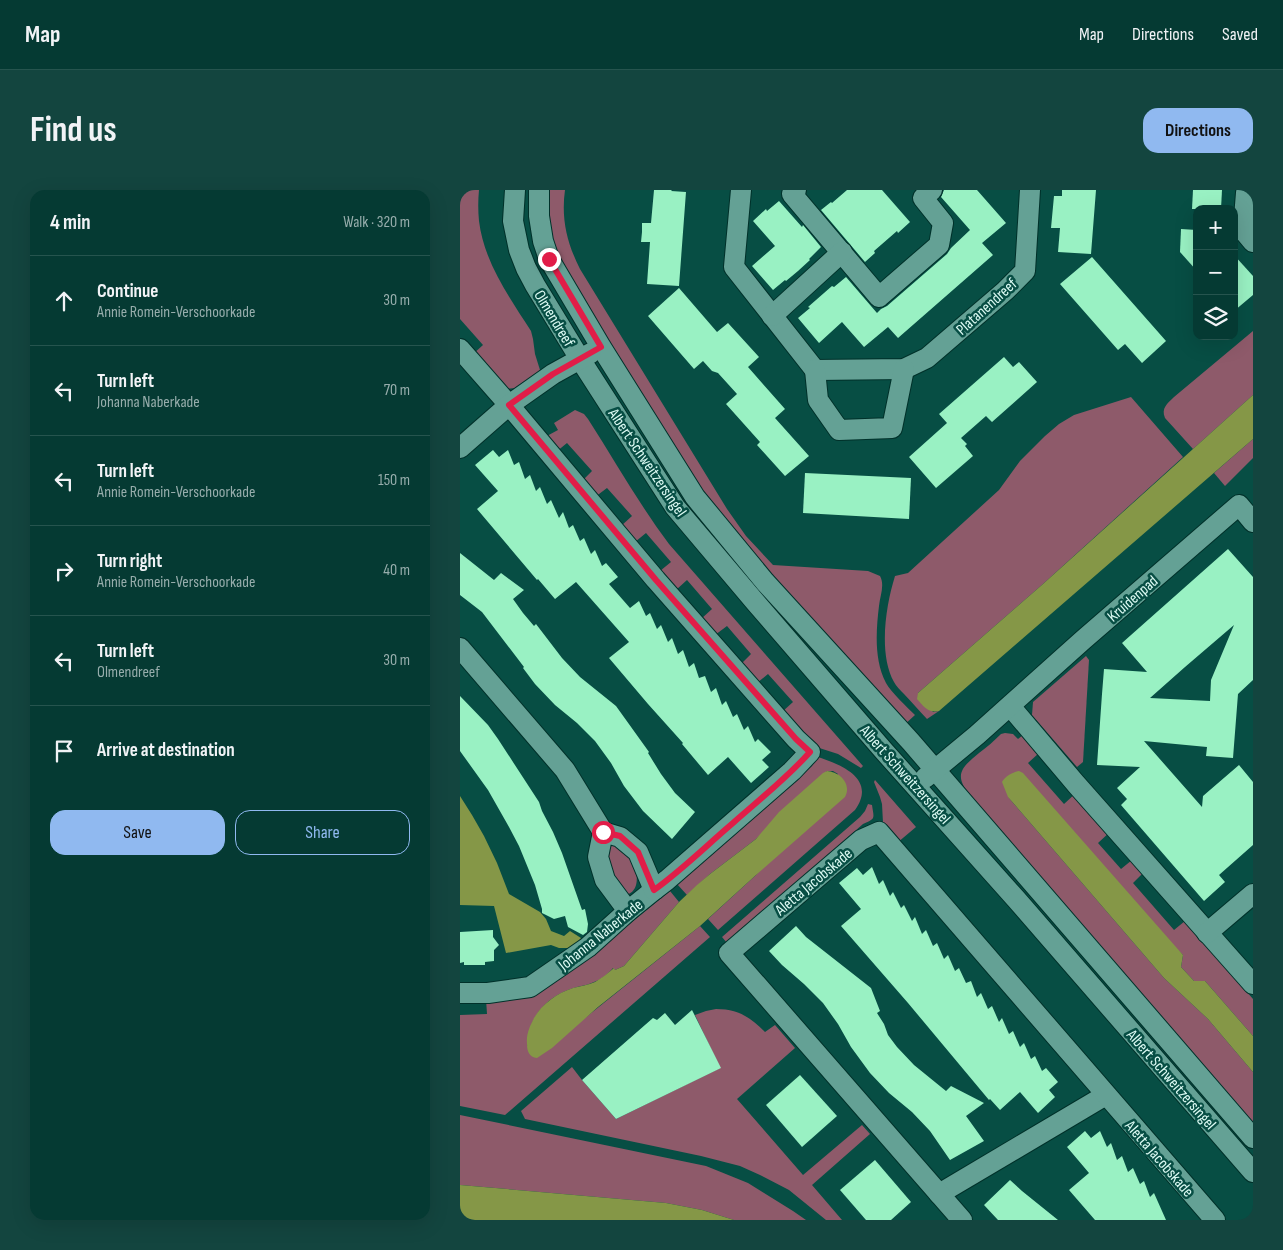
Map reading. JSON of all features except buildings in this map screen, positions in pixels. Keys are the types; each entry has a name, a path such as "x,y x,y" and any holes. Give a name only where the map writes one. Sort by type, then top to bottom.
{"street":[{"name":"Olmendreef","path":"514,190 513,221 519,250 526,268 580,359"},
{"name":"Olmendreef","path":"539,190 538,216 549,259 601,347"},
{"path":"741,190 734,267 815,370 818,400 839,430 892,428 904,369"},
{"path":"796,190 792,194 879,296 939,244 943,223 923,198 932,190"},
{"name":"Platanendreef","path":"815,370 904,369 927,358 1005,291 1025,271 1030,190"},
{"path":"1250,190 1246,194 1244,230 1253,242"},
{"path":"772,316 842,252"},
{"path":"460,448 509,405 544,380 601,347"},
{"name":"Albert Schweitzersingel","path":"601,347 695,497 765,582 935,770 1253,1138"},
{"path":"460,349 509,405"},
{"name":"Albert Schweitzersingel","path":"580,359 675,508 768,618 1016,899 1253,1172"},
{"name":"Johanna Naberkade","path":"460,993 488,993 530,987 588,947 726,829 810,752 796,739 656,580 509,405"},
{"name":"Kruidenpad","path":"916,786 1010,706 1238,505 1253,522"},
{"path":"460,648 565,770 603,832 598,857 605,880 628,911"},
{"path":"1010,706 1076,784 1253,984"},
{"path":"603,832 620,836 638,852 654,890"},
{"name":"Aletta Jacobskade","path":"962,1220 729,953 861,840 879,832 1215,1220"},
{"path":"1207,933 1253,894"},
{"path":"939,1194 1106,1095"}],"shaded area":[{"path":"460,190 479,190 479,221 486,251 499,279 531,331 540,370 515,388 505,389 472,355 483,345 460,319"},
{"path":"547,190 565,190 564,211 566,231 580,269 727,509 746,536 773,565 868,571 880,576 882,587 877,625 879,665 886,683 915,715 903,726 704,496 562,271 549,236"},
{"path":"1253,331 1253,395 1193,449 1165,418 1165,406"},
{"path":"1253,395 1253,439 939,711 926,709 922,705 917,699 918,693 1043,584"},
{"path":"1131,397 1183,457 1043,584 918,693 933,712 939,711 927,719 895,684 886,657 885,629 895,576 908,573 999,490 1020,461 1059,424 1074,415"},
{"path":"575,410 584,414 588,419 637,498 669,544 863,766 861,768 838,754 810,745 782,712 793,702 768,674 757,683 741,664 751,654 727,626 715,635 701,619 712,609 687,580 676,590 660,571 671,562 646,533 635,542 621,526 632,516 607,488 595,497 582,481 592,471 567,443 556,452 545,437 558,430 554,423"},
{"path":"1253,439 1253,458 1225,486 1214,473"},
{"path":"1086,656 1089,660 1083,762 1077,767 1032,715 1033,702"},
{"path":"1001,734 1013,734 1018,739 1023,735 1039,753 1028,763 1064,804 1077,792 1111,831 1098,843 1121,869 1132,860 1143,873 1133,883 1174,930 1185,921 1253,999 1253,1036 1205,981 1194,981 1181,967 1183,955 1008,797 1164,978 1208,1019 1253,1072 1253,1128 966,799 970,795 962,782 961,777 964,767"},
{"path":"818,757 846,769 859,782 862,790 861,799 855,810 718,930 708,919 756,875 838,774 833,771 827,771 756,839 710,874 687,895 677,884 812,766"},
{"path":"827,771 840,776 844,780 847,788 845,797 700,926 598,1007 552,1048 537,1058 530,1055 527,1047 529,1030 537,1013 550,1000 573,988 595,982 614,968 615,970 624,966 679,902 710,874 756,839 779,812"},
{"path":"1019,771 1023,773 1183,955 1181,967 1194,981 1205,981 1253,1036 1253,1072 1208,1019 1164,978 1008,797 1002,782 1009,775"},
{"path":"875,780 916,827 897,843 883,823 882,804 874,782"},
{"path":"460,796 484,836 509,894 540,912 546,919 551,931 564,936 570,931 581,938 575,945 569,948 559,948 551,945 506,953 494,906 460,905"},
{"path":"868,804 872,805 872,819 863,824 727,943 722,937 860,817"},
{"path":"613,844 624,848 633,862 637,879 635,889 630,894 626,895 607,868 608,855"},
{"path":"670,891 679,902 624,966 615,970 613,968 597,981 568,990 552,999 534,1019 530,1028 527,1046 585,1018 700,926 710,937 505,1115 460,1106 460,1015 487,1014 486,999 595,952"},
{"path":"716,1009 737,1012 754,1022 765,1032 775,1025 795,1048 737,1099 803,1175 862,1125 870,1134 812,1185 842,1220 826,1220 789,1190 740,1166 525,1119 521,1111 572,1067 616,1119 720,1068 695,1015"},
{"path":"460,1115 706,1166 748,1183 806,1220 734,1220 702,1210 666,1203 460,1185"},
{"path":"460,1185 666,1203 702,1210 734,1220 460,1220"}],"route":[{"path":"549,259 601,347 553,374 509,405 656,580 796,739 810,752 804,760 654,890 638,852 620,836 603,832"}]}
